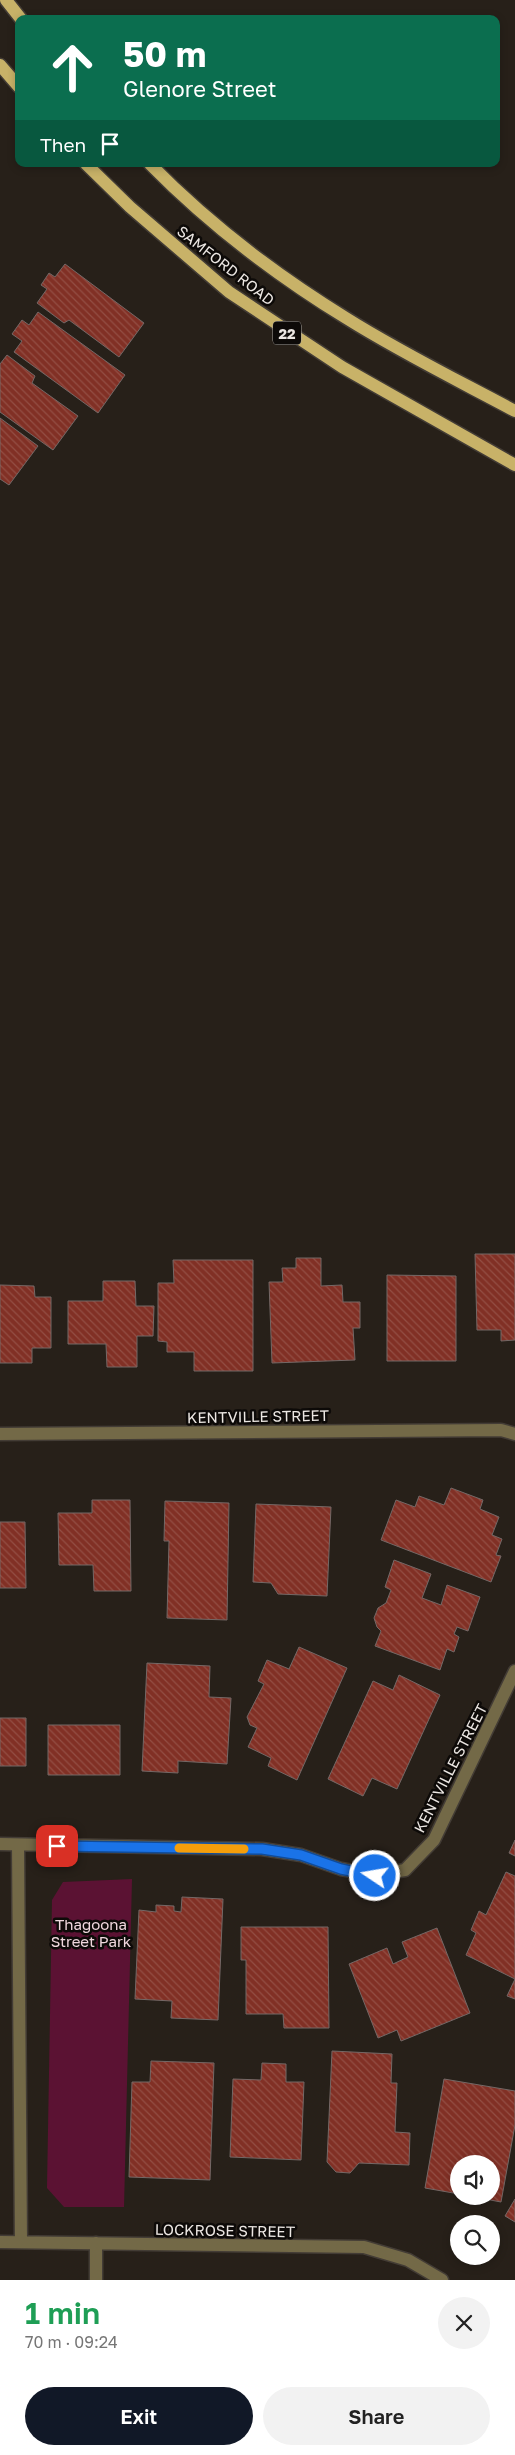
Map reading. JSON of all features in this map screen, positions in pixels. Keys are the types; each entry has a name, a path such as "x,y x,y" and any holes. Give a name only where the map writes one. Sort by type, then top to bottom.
{"main road":[{"path":"6,0 18,15"},
{"path":"0,65 15,83"},
{"name":"SAMFORD ROAD","path":"89,167 130,207 228,292 342,367 515,465"},
{"name":"SAMFORD ROAD","path":"153,167 198,208 288,281 380,338 515,411"}],"street":[{"name":"KENTVILLE STREET","path":"0,1434 501,1430 515,1434"},
{"name":"KENTVILLE STREET","path":"0,1844 262,1849 301,1855 341,1869 375,1876 404,1870 434,1840 515,1671"},
{"path":"18,1844 21,2242"},
{"name":"LOCKROSE STREET","path":"0,2242 364,2247 408,2260 442,2280"},
{"path":"96,2243 96,2280"}],"green space":[{"name":"Thagoona Street Park","path":"132,1879 124,2207 64,2207 47,2188 52,1900 63,1882"}],"building":[{"path":"65,264 144,323 119,357 69,320 64,323 37,303 47,289 41,285 49,273 55,277"},
{"path":"38,312 125,375 98,413 14,352 22,341 12,334 22,320 29,325"},
{"path":"7,355 35,376 32,383 78,416 53,450 0,412 0,364"},
{"path":"0,418 38,446 9,485 0,479"},
{"path":"475,1254 515,1254 515,1340 501,1341 501,1330 477,1330"},
{"path":"296,1258 321,1258 321,1286 342,1285 343,1302 360,1302 360,1328 353,1328 355,1360 272,1363 269,1282 283,1282 282,1268 296,1268"},
{"path":"173,1260 253,1260 253,1371 194,1371 194,1352 167,1352 167,1342 158,1341 158,1283 174,1283"},
{"path":"387,1275 456,1276 456,1361 387,1361"},
{"path":"103,1281 135,1281 136,1306 154,1306 153,1336 137,1336 137,1367 107,1367 106,1344 68,1344 68,1301 103,1301"},
{"path":"0,1285 34,1286 35,1297 51,1297 51,1348 32,1348 32,1363 0,1363"},
{"path":"451,1488 483,1500 480,1509 499,1517 492,1535 502,1539 496,1555 501,1556 491,1582 381,1540 396,1500 415,1507 419,1496 444,1505"},
{"path":"92,1500 130,1500 131,1591 94,1591 93,1565 59,1565 58,1513 92,1513"},
{"path":"165,1501 229,1503 227,1620 167,1618 169,1541 164,1541"},
{"path":"256,1504 331,1507 327,1596 278,1594 271,1583 253,1582"},
{"path":"0,1522 25,1522 26,1588 0,1588"},
{"path":"394,1560 431,1574 422,1598 441,1605 447,1585 480,1597 468,1631 457,1627 454,1634 459,1637 454,1652 447,1649 440,1670 375,1646 381,1631 377,1627 374,1618 378,1608 386,1603 391,1590 385,1587"},
{"path":"299,1647 347,1668 297,1780 268,1766 271,1758 248,1747 257,1728 250,1725 247,1717 264,1684 258,1681 267,1660 289,1669"},
{"path":"147,1663 210,1666 209,1697 231,1698 227,1764 178,1761 178,1773 142,1771"},
{"path":"399,1675 440,1695 397,1789 372,1778 363,1796 328,1779 373,1681 393,1690"},
{"path":"0,1718 26,1718 26,1766 0,1766"},
{"path":"48,1725 120,1725 120,1775 48,1775"},
{"path":"515,1840 515,1856 509,1853"},
{"path":"506,1872 515,1876 515,1979 466,1955 476,1933 471,1930 479,1911 486,1915"},
{"path":"182,1897 223,1899 218,2020 171,2018 172,2001 135,1999 139,1910 156,1912 156,1905 174,1906 174,1911 181,1912"},
{"path":"241,1927 328,1927 329,2028 284,2028 283,2014 246,2014 246,1960 241,1960"},
{"path":"437,1928 470,2013 401,2041 397,2030 378,2038 349,1964 387,1948 393,1964 408,1957 402,1942"},
{"path":"515,1979 515,1999 507,1996"},
{"path":"332,2051 392,2054 391,2083 397,2083 395,2132 410,2133 409,2165 359,2163 350,2173 336,2172 327,2162"},
{"path":"151,2061 214,2063 210,2180 129,2177 132,2082 150,2082"},
{"path":"262,2063 286,2064 286,2082 304,2082 301,2160 230,2157 233,2079 261,2080"},
{"path":"444,2079 515,2091 515,2125 501,2202 500,2155 450,2155 450,2192 425,2188"},
{"path":"515,2199 515,2222 505,2216"}],"slow traffic":[{"path":"179,1848 244,1849"}],"route":[{"path":"57,1846 262,1849 301,1855 341,1869 375,1876"}]}
